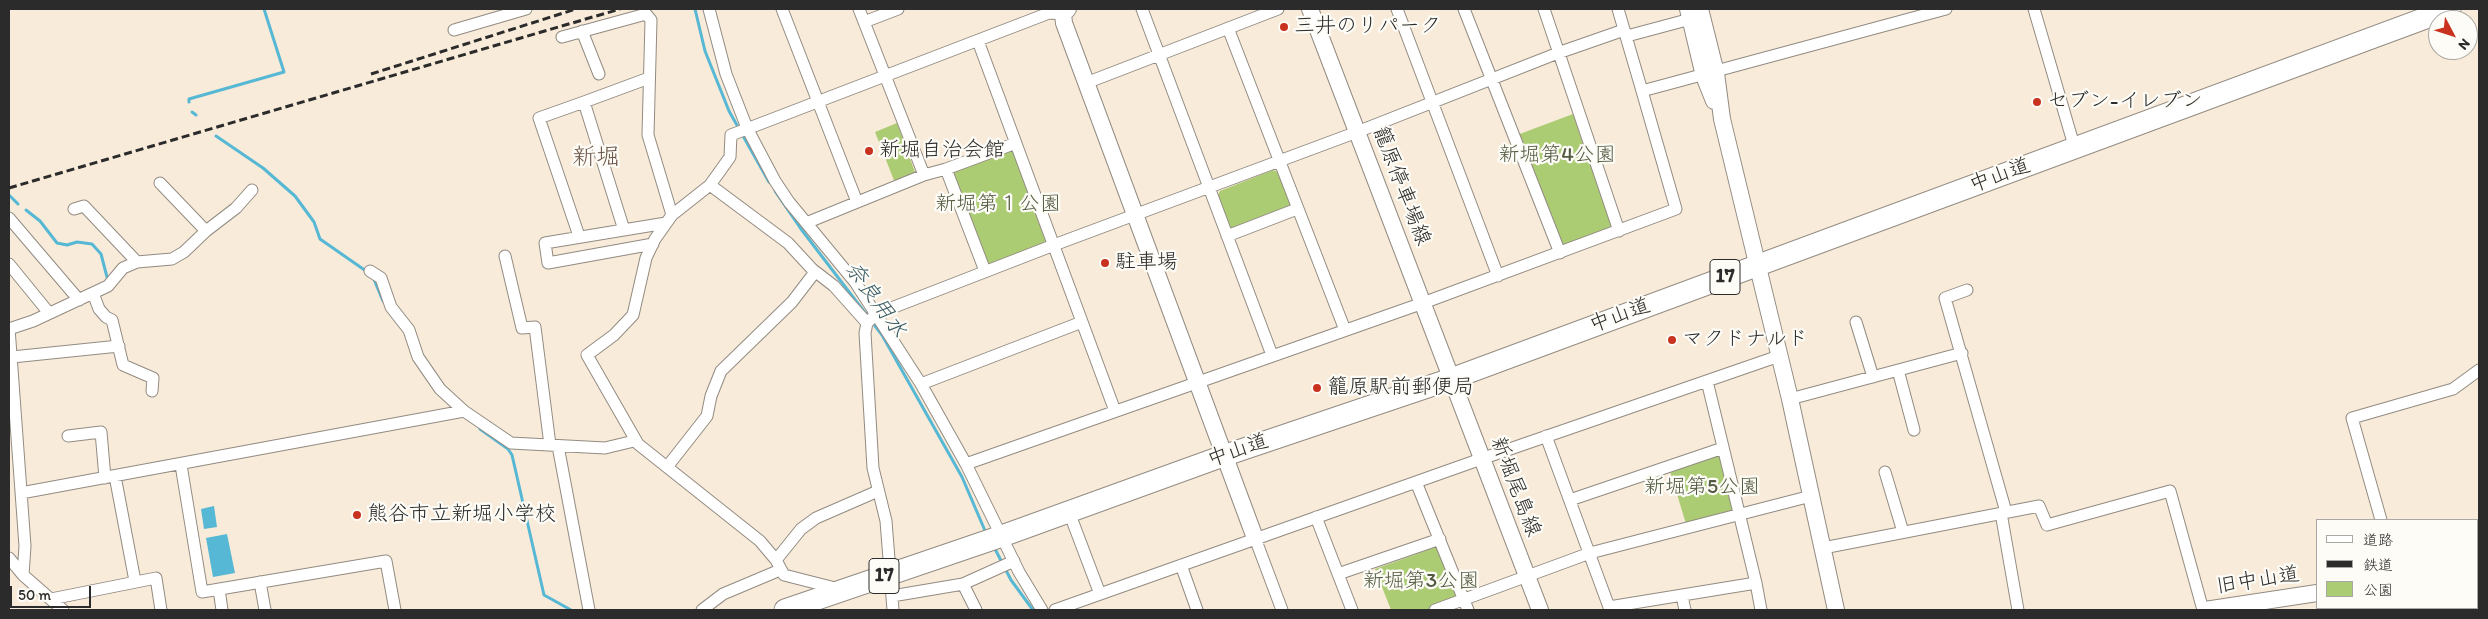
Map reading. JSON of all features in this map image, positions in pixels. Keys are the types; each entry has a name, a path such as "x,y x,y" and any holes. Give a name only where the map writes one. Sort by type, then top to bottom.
{"highway":[{"name":"中山道","path":"785,610 994,539 1223,456 1451,379 2450,9"}],"main road":[{"name":"籠原停車場線","path":"1310,9 1451,379"},
{"path":"1066,11 1064,23 1255,538"},
{"path":"1694,12 1790,399 1836,610"},
{"name":"新堀尾島線","path":"1451,379 1540,610"},
{"name":"旧中山道","path":"2204,610 2268,606 2316,594"}],"street":[{"path":"454,30 526,9"},
{"path":"709,9 740,131 806,223 856,282 921,384 966,464 994,539 1006,565 1042,610"},
{"path":"782,9 857,202"},
{"path":"859,9 924,175"},
{"path":"864,22 898,9"},
{"path":"1142,9 1272,355"},
{"path":"1086,83 1278,9"},
{"path":"1397,9 1498,276"},
{"path":"1464,9 1560,253"},
{"path":"1544,9 1619,231"},
{"path":"966,464 1423,303 1676,210 1618,9"},
{"path":"1642,91 1946,9"},
{"path":"2034,9 2075,149"},
{"path":"841,590 784,575 760,541 634,441 587,355 614,335 633,315 646,258 653,244 669,219 710,186 730,157 730,138 740,131 1049,13 1066,11"},
{"path":"893,610 886,521 873,468 865,333 866,323 876,314 984,271 1434,103 1558,53 1694,12"},
{"path":"562,37 646,14 651,20 648,135 669,219"},
{"path":"1228,28 1281,160 1297,210 1345,330"},
{"path":"582,31 599,74"},
{"path":"978,41 1115,411"},
{"path":"579,236 539,118 649,78"},
{"path":"584,102 624,230"},
{"path":"806,223 924,175 946,169 1016,143"},
{"path":"946,169 984,271"},
{"path":"160,183 206,231"},
{"path":"710,186 788,243 815,272 834,286 866,323"},
{"path":"23,575 25,546 12,405 12,357 9,328 79,300 108,286 123,268 137,262 172,259 184,252 206,231 236,208 252,190"},
{"path":"74,209 84,206 137,262"},
{"path":"1227,236 1297,210"},
{"path":"9,218 79,300"},
{"path":"653,244 548,263 545,243 624,230 669,219"},
{"path":"505,256 522,328 535,326 554,446 589,610"},
{"path":"9,264 48,313"},
{"path":"370,271 381,278 391,307 409,330 418,357 440,389 464,411 511,444 605,448 634,441"},
{"path":"667,467 707,416 711,396 721,371 792,302 815,272"},
{"path":"1967,290 1945,298 1962,353 2004,512 2018,610"},
{"path":"93,293 99,309 106,317 112,320 123,365 153,378 152,391"},
{"path":"921,384 1082,322"},
{"path":"1856,322 1873,377"},
{"path":"12,357 119,346"},
{"path":"1790,399 1962,353"},
{"path":"1055,610 1255,538 1779,356"},
{"path":"1898,370 1914,430"},
{"path":"2381,519 2352,418 2453,389 2479,370"},
{"path":"1707,381 1761,610"},
{"path":"21,493 181,465 464,411"},
{"path":"68,436 102,432 110,477 135,582"},
{"path":"1546,436 1609,607 1756,583"},
{"path":"1570,500 1723,448"},
{"path":"181,465 202,592 386,561 395,610"},
{"path":"1886,472 1903,532"},
{"path":"1416,482 1466,605"},
{"path":"702,610 723,594 778,565 801,529 816,518 878,491"},
{"path":"1822,548 2039,506 2047,525 2170,491 2204,610"},
{"path":"1435,610 1466,605 1527,577 1590,552 1811,496"},
{"path":"1069,512 1100,594"},
{"path":"1316,517 1352,610"},
{"path":"1255,538 1282,610"},
{"path":"1338,574 1440,539"},
{"path":"9,558 23,575 63,610"},
{"path":"892,596 963,584 1006,565"},
{"path":"1181,565 1197,610"},
{"path":"51,599 156,578 162,610"},
{"path":"260,582 265,610"},
{"path":"963,584 976,610"},
{"path":"219,589 222,610"},
{"path":"1682,596 1685,610"}],"green space":[{"name":"新堀第4公園","path":"1573,114 1611,225 1609,230 1565,247 1560,244 1517,135"},
{"path":"897,123 915,172 913,176 895,183 875,132"},
{"name":"新堀第１公園","path":"1010,150 1015,153 1047,240 1044,244 989,265 985,263 952,175 954,171"},
{"path":"1273,170 1278,172 1291,203 1288,209 1235,230 1230,228 1218,195 1220,191"},
{"name":"新堀第5公園","path":"1717,455 1721,458 1733,509 1729,513 1686,524 1670,471"},
{"name":"新堀第3公園","path":"1436,547 1440,550 1456,596 1454,600 1427,610 1391,610 1375,569"}],"water":[{"path":"214,506 217,527 204,529 201,509"},
{"path":"227,534 235,573 213,577 206,538"}],"waterway":[{"path":"189,102 189,99 284,72 264,9"},
{"name":"奈良用水","path":"695,9 705,51 729,111 769,182"},
{"path":"192,112 196,115"},
{"path":"216,136 263,168 295,196 314,222 320,239 366,271"},
{"name":"奈良用水","path":"775,191 801,229 882,335 962,477 986,533"},
{"path":"9,195 18,204"},
{"path":"26,210 40,221 57,243 67,245 77,242 92,244 101,254 107,277"},
{"path":"373,277 383,301"},
{"path":"480,429 508,449 512,455 544,595 571,610"},
{"name":"奈良用水","path":"994,547 1011,580 1033,610"}],"railway":[{"path":"371,74 576,9"},
{"path":"9,188 620,9"}],"place":[{"name":"三井のリパーク","path":"1284,27"},
{"name":"セブン-イレブン","path":"2037,102"},
{"name":"新堀自治会館","path":"869,151"},
{"name":"駐車場","path":"1105,263"},
{"name":"マクドナルド","path":"1672,340"},
{"name":"籠原駅前郵便局","path":"1317,388"},
{"name":"熊谷市立新堀小学校","path":"357,515"}],"district":[{"name":"新堀","path":"596,158"}]}
